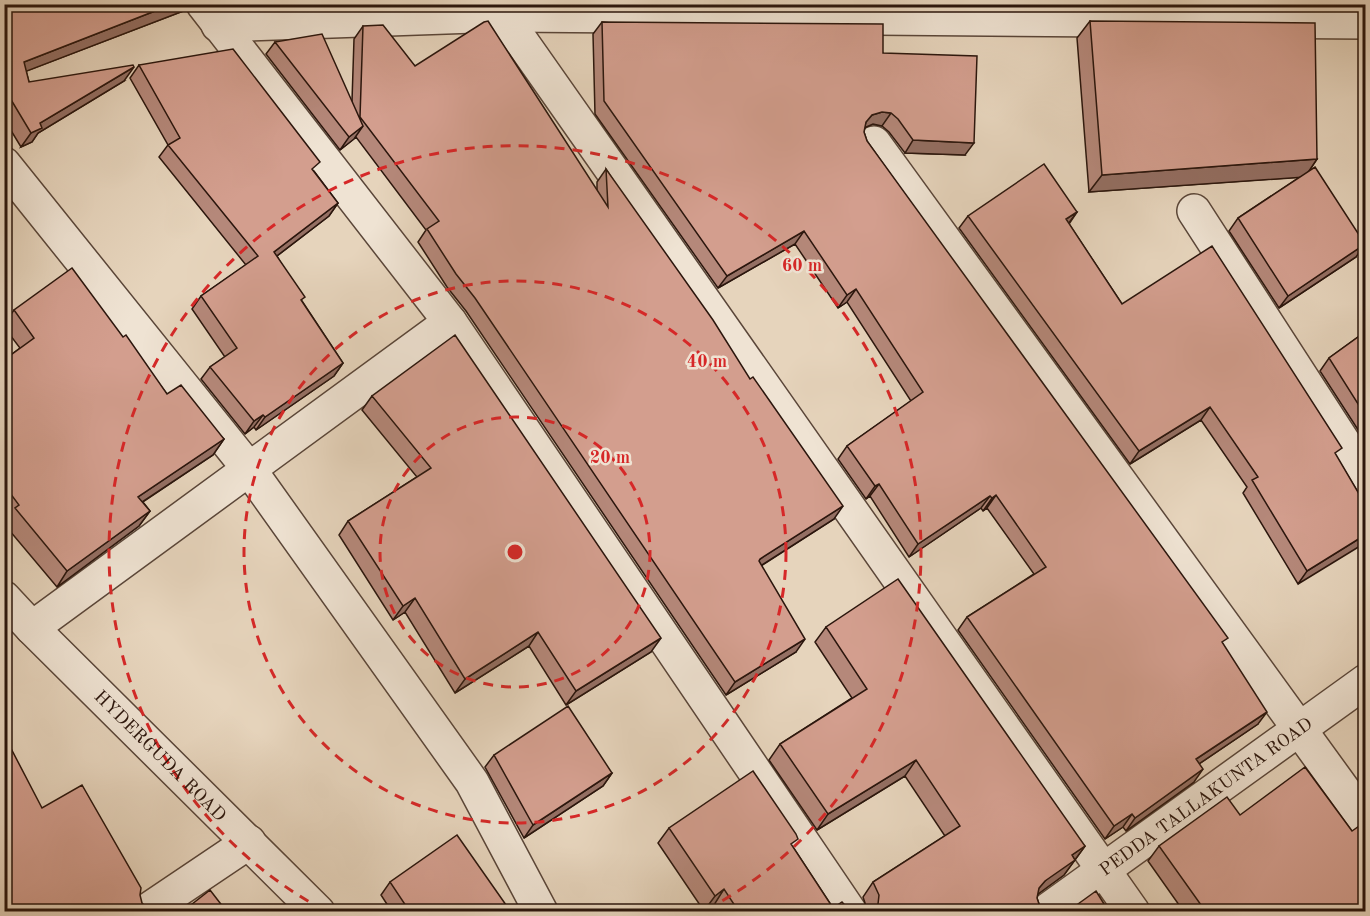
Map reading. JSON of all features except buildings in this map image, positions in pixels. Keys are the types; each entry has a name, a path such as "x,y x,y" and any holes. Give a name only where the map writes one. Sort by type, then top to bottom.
{"street":[{"path":"211,15 1365,22"},
{"path":"211,15 450,322 850,912"},
{"path":"503,15 1133,912"},
{"path":"874,143 1365,821"},
{"path":"4,164 249,469 472,782 541,912"},
{"path":"1194,211 1365,477"},
{"path":"32,628 450,322"},
{"name":"HYDERGUDA ROAD","path":"4,598 318,912"},
{"name":"PEDDA TALLAKUNTA ROAD","path":"1045,912 1365,681"},
{"path":"145,912 249,842"}]}
